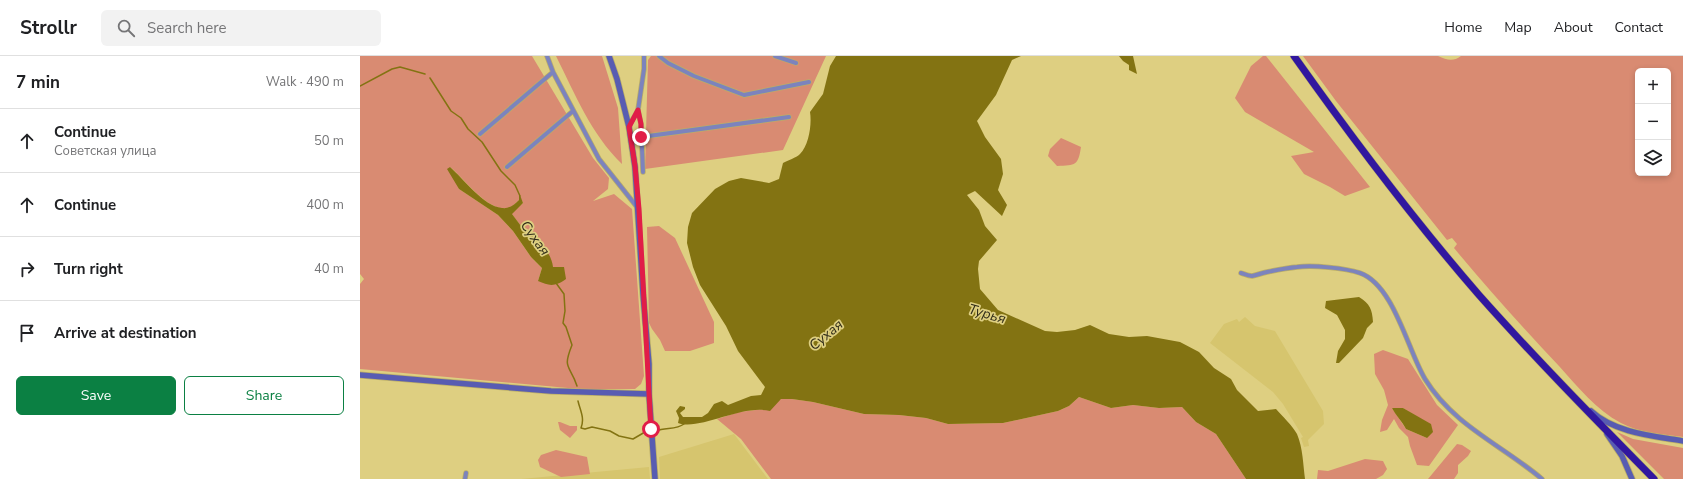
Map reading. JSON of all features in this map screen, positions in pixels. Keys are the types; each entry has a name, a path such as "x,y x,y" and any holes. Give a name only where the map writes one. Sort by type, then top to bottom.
{"highway":[{"path":"1294,56 1329,106 1436,244 1503,322 1654,479"}],"main road":[{"path":"609,56 629,127 635,166 639,209 642,294 649,364 649,394 655,479"},
{"path":"360,375 551,391 649,394"},
{"path":"1575,398 1604,420 1614,425 1642,434 1683,441"},
{"path":"1606,430 1608,437 1622,456 1632,479"}],"street":[{"path":"547,56 553,72 599,159 639,209"},
{"path":"629,127 638,110 644,69 644,56"},
{"path":"659,56 668,63 694,76 744,95 810,82"},
{"path":"775,56 796,64"},
{"path":"480,134 553,72"},
{"path":"638,110 641,124 643,172"},
{"path":"507,167 573,111"},
{"path":"641,137 789,117"},
{"path":"1241,273 1251,276 1279,270 1315,266 1360,273 1370,278 1378,284 1393,309 1424,378 1436,397 1465,424 1527,466 1542,479"},
{"path":"465,479 466,473"}],"shaded area":[{"path":"360,56 532,56 593,158 609,178 608,189 593,201 614,194 632,209 644,376 641,384 635,389 579,389 360,369 360,284 364,279 360,274","holes":["450,167 478,195 495,207 504,209 512,207 519,200 519,195 523,203 511,213 521,226 533,235 547,251 552,267 538,281 542,268 531,257 513,231 498,215 459,189"]},
{"path":"556,56 602,56 618,108 622,164 601,140 584,113"},
{"path":"651,56 826,56 783,150 645,169 648,60"},
{"path":"1263,56 1266,56 1370,187 1345,196 1304,174 1291,156 1314,152 1245,112 1235,98 1251,66"},
{"path":"1303,56 1438,56 1450,60 1461,56 1683,56 1683,437 1651,433 1635,429 1621,423 1603,412 1588,398 1519,323 1454,248 1457,244 1452,238 1447,240 1336,101"},
{"path":"1061,138 1081,147 1079,158 1072,165 1057,166 1048,156 1050,149"},
{"path":"659,226 675,238 714,322 714,343 690,351 665,351 649,323 647,227"},
{"path":"1245,317 1255,326 1275,331 1323,411 1324,424 1308,440 1309,446 1304,447 1301,438 1303,437 1283,404 1273,392 1210,343 1224,324 1237,319 1239,322"},
{"path":"1383,350 1408,359 1437,405 1458,425 1429,466 1417,465 1408,437 1399,428 1394,419 1387,430 1380,432 1382,420 1388,405 1384,390 1375,374 1374,354","holes":["1392,408 1403,408 1412,414 1427,438 1406,429"]},
{"path":"1079,397 1111,408 1133,405 1159,408 1182,407 1196,422 1216,434 1246,479 771,479 741,439 717,419 739,412 764,409 781,399 792,399 813,402 864,414 899,415 926,418 948,424 1003,423 1058,411 1069,406"},
{"path":"558,422 570,426 577,426 577,430 570,438 560,430"},
{"path":"1617,432 1633,439 1683,448 1683,479 1664,479"},
{"path":"734,434 768,479 660,479 659,457"},
{"path":"1457,444 1462,445 1471,451 1468,456 1458,465 1458,473 1454,479 1428,479"},
{"path":"556,450 587,457 590,474 561,477 540,467 538,460 541,455"},
{"path":"1365,459 1383,461 1387,469 1383,475 1376,479 1317,479 1318,470 1328,471"},
{"path":"649,467 650,479 521,479"}],"water":[{"name":"Турья","path":"836,56 1021,56 1012,60 996,95 977,121 985,137 1001,159 1003,174 998,190 1007,205 1002,216 975,191 967,195 979,210 985,226 997,240 979,261 978,269 980,289 998,310 1045,331 1057,332 1075,330 1090,325 1109,334 1129,337 1147,336 1180,342 1199,352 1214,368 1231,379 1237,390 1258,411 1276,409 1290,424 1299,439 1305,479 1246,479 1216,434 1196,422 1182,407 1159,408 1133,405 1111,408 1079,397 1069,406 1058,411 1003,423 948,424 926,418 899,415 864,414 813,402 781,399 770,411 747,411 698,424 678,423 679,418 676,411 680,406 685,407 685,409 680,413 683,417 702,417 708,413 714,404 722,401 728,405 751,396 761,395 765,387 738,351 726,326 700,285 693,267 687,243 688,227 692,213 715,189 729,181 741,178 769,183 779,179 783,163 800,154 806,145 811,122 810,112 823,94 830,66"},
{"path":"1119,56 1133,56 1137,74 1129,70 1129,65"},
{"path":"450,167 474,191 495,206 502,208 509,207 519,200 520,195 523,203 512,214 521,226 545,249 552,261 553,267 564,267 566,279 552,285 538,281 542,268 531,257 513,231 498,215 459,189 447,169"},
{"path":"1359,297 1370,307 1373,322 1367,328 1363,338 1339,363 1336,363 1338,351 1345,339 1345,330 1337,315 1325,308 1326,301"},
{"path":"1392,408 1403,408 1431,424 1433,432 1427,438 1406,429"}],"waterway":[{"name":"Сухая","path":"360,86 392,69 400,67 425,74"},
{"name":"Сухая","path":"430,78 451,111 461,118 468,129 482,142 501,171 515,185 520,196"},
{"name":"Сухая","path":"556,283 564,294 565,311 563,323 566,327 572,345 567,363 577,386"},
{"name":"Сухая","path":"578,401 582,417 581,428 585,429 592,427 610,431 619,436 633,439 645,432"},
{"name":"Сухая","path":"656,431 678,427 684,424"}],"route":[{"path":"641,137 641,124 638,110 629,127 635,166 639,209 642,294 649,364 651,429"}]}
